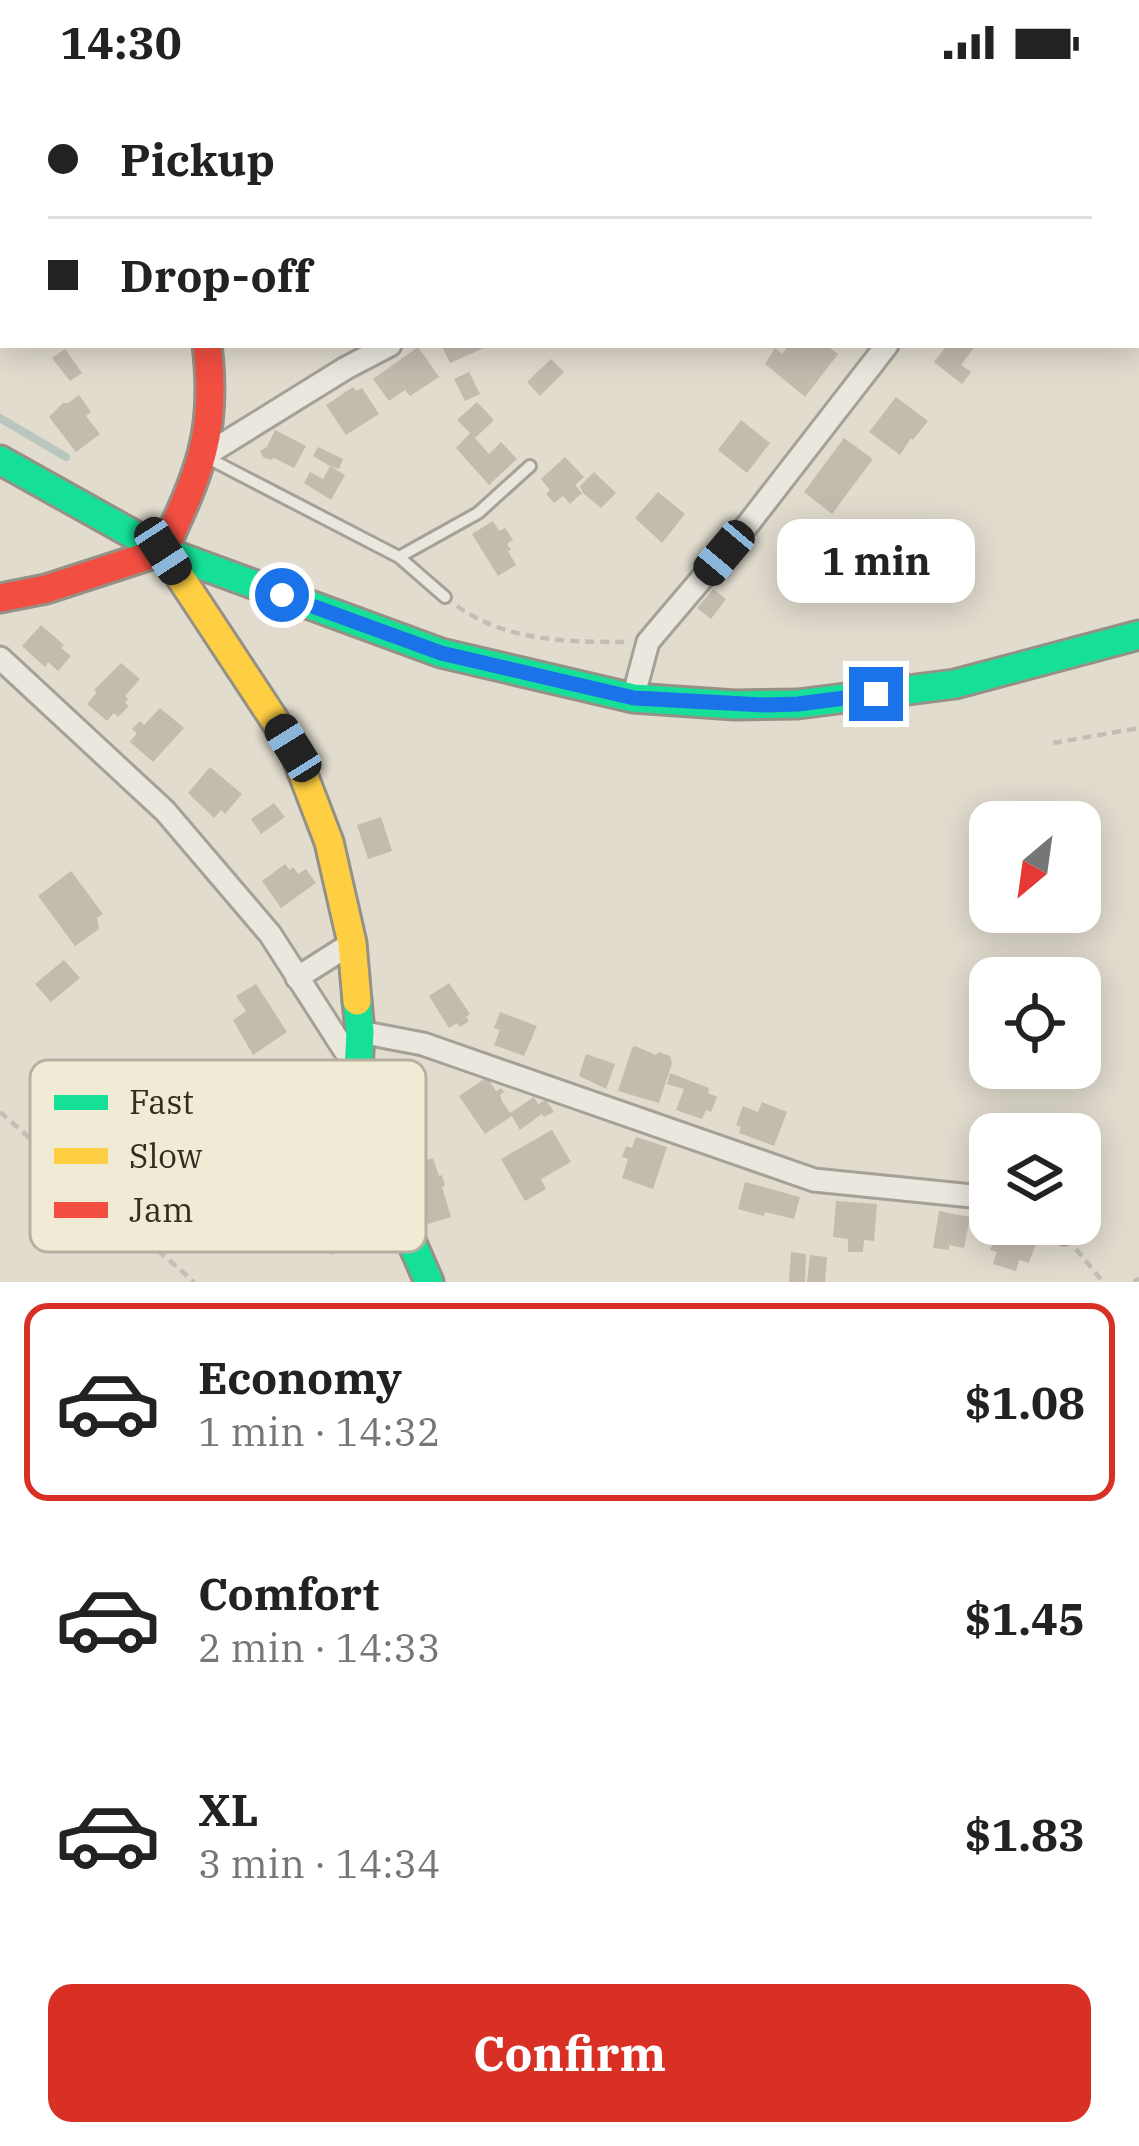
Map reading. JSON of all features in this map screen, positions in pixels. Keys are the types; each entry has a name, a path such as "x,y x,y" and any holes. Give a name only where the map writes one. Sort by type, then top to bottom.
{"street":[{"path":"0,598 46,590 163,551 204,456 212,421 207,348"},
{"path":"204,456 384,348"},
{"path":"634,698 648,642 749,523 885,348"},
{"path":"0,460 163,551 441,653 634,698 798,704 955,684 1139,634"},
{"path":"163,551 293,748 329,842 352,943 359,1060"},
{"path":"0,658 165,812 270,934 351,1060"},
{"path":"297,977 352,943"},
{"path":"360,1032 458,1055 814,1180 969,1196"},
{"path":"416,1252 429,1282"}],"lane":[{"path":"204,456 399,557 445,597"},
{"path":"399,557 478,514 530,466"}],"path":[{"path":"445,597 478,621 552,641 648,642"},
{"path":"1053,743 1139,728"},
{"path":"0,1112 30,1138"},
{"path":"1073,1245 1102,1282"},
{"path":"160,1252 194,1282"}],"building":[{"path":"417,348 439,377 410,396 405,390 389,401 373,379"},
{"path":"442,348 484,348 450,363"},
{"path":"775,348 782,354 787,348 830,348 838,354 805,397 765,364"},
{"path":"974,348 961,365 971,372 962,384 934,362 944,349"},
{"path":"65,349 82,373 70,381 52,358"},
{"path":"551,359 564,372 540,396 527,382"},
{"path":"469,372 480,394 465,401 454,379"},
{"path":"353,387 356,391 362,388 379,414 346,435 326,405"},
{"path":"79,395 91,412 86,416 100,434 76,452 49,417"},
{"path":"896,397 928,421 900,455 869,432"},
{"path":"477,402 494,420 475,438 489,454 501,442 517,459 489,485 456,448 470,433 457,420"},
{"path":"741,420 770,443 747,473 718,450"},
{"path":"275,430 306,446 294,468 263,457 260,451"},
{"path":"844,438 873,459 832,514 804,492"},
{"path":"318,447 343,459 339,469 313,456"},
{"path":"565,457 584,477 575,485 582,493 570,504 563,496 554,503 541,479"},
{"path":"330,466 345,475 331,500 304,483 310,472 323,479"},
{"path":"594,472 616,493 601,508 580,486"},
{"path":"658,492 685,514 662,543 635,518"},
{"path":"493,521 513,540 507,544 516,565 498,576 472,534"},
{"path":"713,589 726,599 711,619 697,608"},
{"path":"41,625 71,656 58,671 48,662 45,667 22,646"},
{"path":"121,663 140,679 125,696 129,706 107,721 87,704"},
{"path":"160,708 184,728 153,762 130,742 137,733 132,729 140,721 144,725"},
{"path":"210,767 242,794 225,814 221,810 214,818 188,793"},
{"path":"274,803 285,817 261,834 251,819"},
{"path":"381,817 392,851 368,859 357,825"},
{"path":"285,864 298,874 306,869 316,883 281,908 262,881"},
{"path":"71,871 103,914 97,918 99,929 75,946 38,896"},
{"path":"64,960 80,978 51,1002 35,984"},
{"path":"449,983 470,1014 460,1027 457,1023 449,1028 429,996"},
{"path":"256,984 287,1032 253,1055 233,1020 246,1011 236,996"},
{"path":"500,1012 537,1026 524,1056 494,1045"},
{"path":"635,1046 670,1056 659,1103 618,1091"},
{"path":"586,1054 615,1064 606,1089 579,1076"},
{"path":"670,1073 709,1088 708,1093 717,1097 711,1112 706,1110 702,1119 676,1110 684,1089 667,1084"},
{"path":"487,1077 496,1091 504,1092 502,1101 512,1116 485,1134 459,1096"},
{"path":"534,1097 538,1104 546,1100 554,1112 542,1114 520,1130 510,1113"},
{"path":"762,1102 787,1112 774,1146 739,1133 741,1127 736,1125 743,1106 758,1112"},
{"path":"552,1130 571,1162 541,1179 546,1189 525,1201 501,1159"},
{"path":"636,1137 667,1147 653,1189 622,1178 628,1159 622,1157"},
{"path":"433,1158 442,1175 451,1217 428,1224 426,1217 426,1160"},
{"path":"745,1182 800,1197 794,1219 738,1209"},
{"path":"836,1201 877,1204 874,1241 864,1240 863,1252 848,1252 848,1239 833,1237"},
{"path":"939,1211 969,1217 964,1248 933,1248"},
{"path":"992,1245 1035,1245 1029,1263 1019,1260 1016,1271 993,1264 997,1252 990,1250"},
{"path":"791,1252 806,1254 805,1282 789,1282"},
{"path":"810,1255 827,1257 825,1282 807,1282"}],"waterway":[{"path":"0,418 66,457"}],"traffic: fast":[{"path":"0,460 163,551 441,653 633,698 798,704 955,684 1139,635"},
{"path":"357,1001 359,1060"},
{"path":"416,1252 429,1282"}],"traffic: slow":[{"path":"163,551 293,748 329,842 352,943 357,1001"}],"traffic: jam":[{"path":"0,598 46,589 163,551 203,452 210,403 207,348"}],"route":[{"path":"282,595 441,653 634,698 766,705 876,694"}]}
